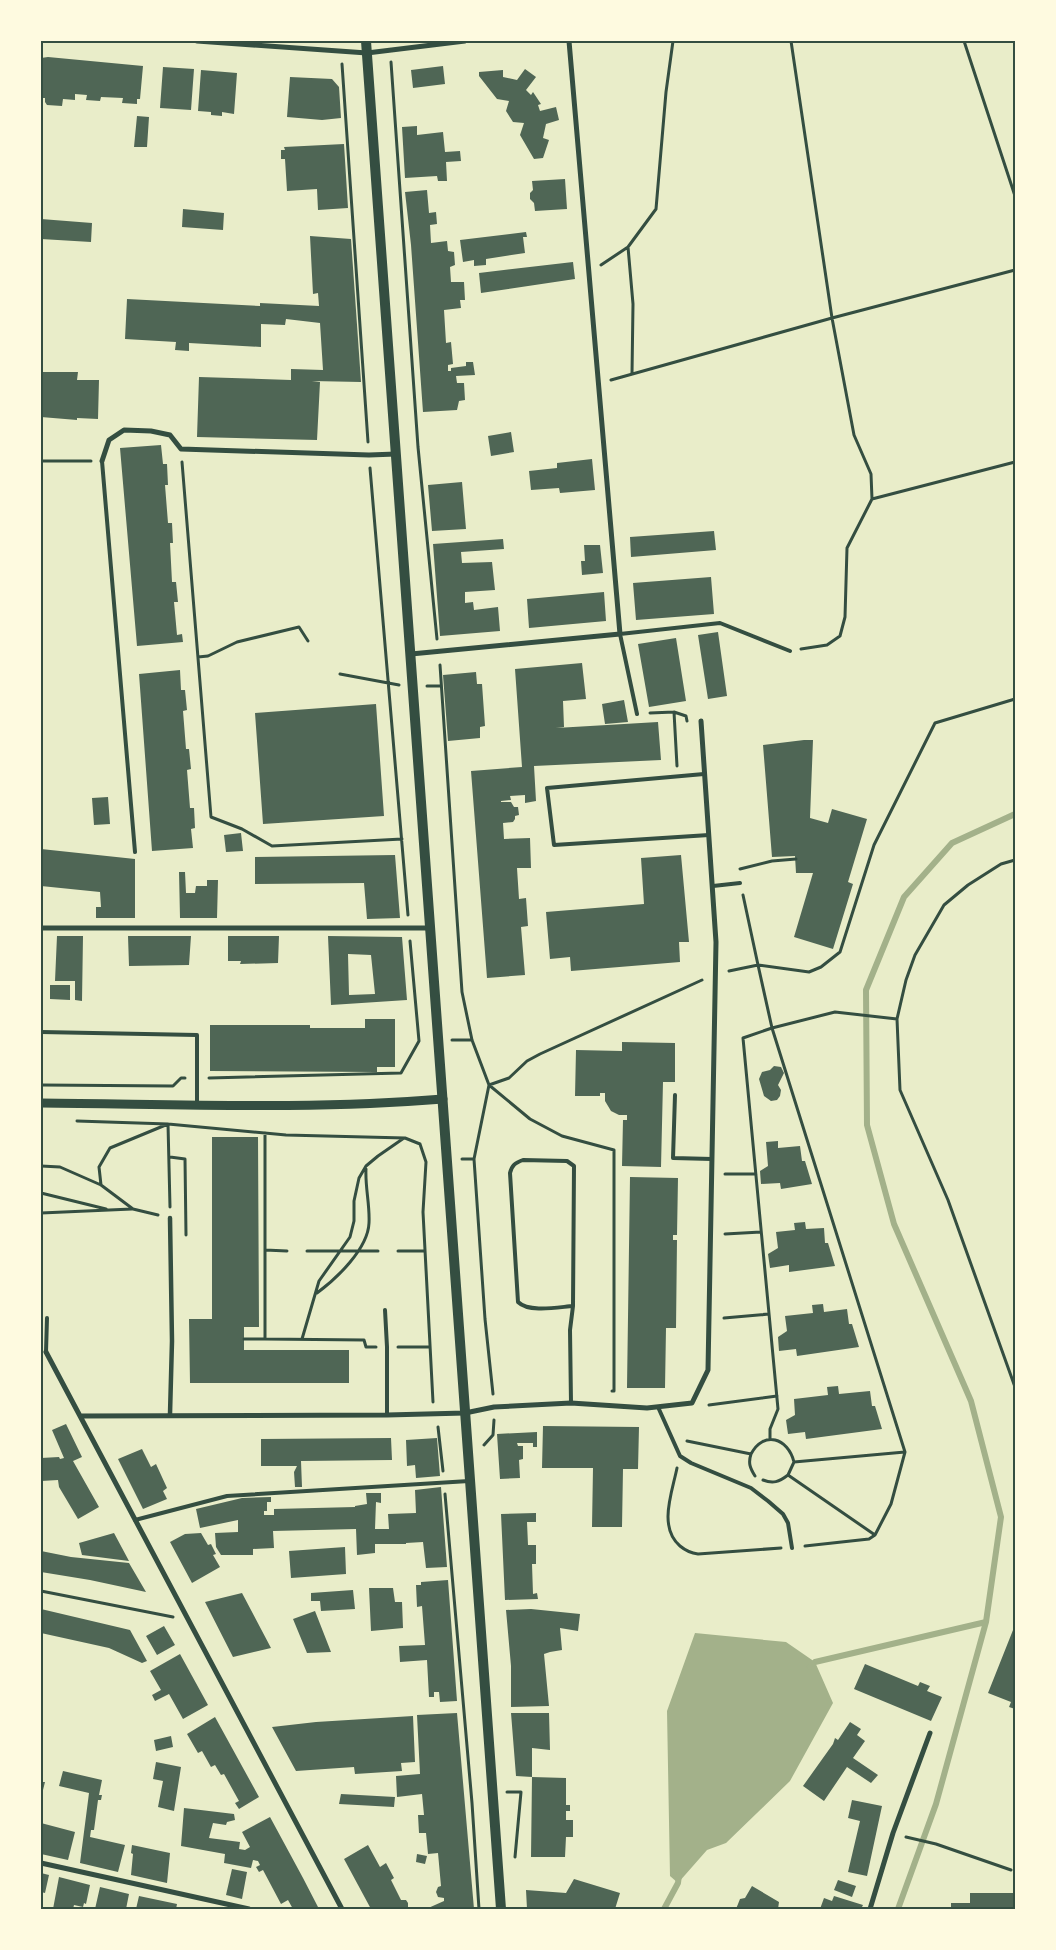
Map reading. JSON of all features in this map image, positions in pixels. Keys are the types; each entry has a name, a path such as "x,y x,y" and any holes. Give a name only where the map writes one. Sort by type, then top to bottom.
{"main road":[{"path":"366,41 501,1909"}],"street":[{"path":"196,41 367,53 465,41"},
{"path":"411,654 620,634 569,41"},
{"path":"102,461 109,440 124,430 151,431 170,435 181,449 369,455 396,454"},
{"path":"81,1416 434,1414 465,1413 494,1407 571,1403 647,1408 692,1403 708,1370 716,942 701,721"},
{"path":"41,928 430,928"},
{"path":"41,1103 313,1105 401,1103 443,1099"},
{"path":"170,1218 172,1341 170,1414"},
{"path":"46,1352 342,1909"},
{"path":"870,1909 893,1834 930,1733"},
{"path":"41,1863 249,1909"}],"lane":[{"path":"102,461 135,852"},
{"path":"636,714 620,634 720,623 790,650"},
{"path":"704,774 547,788 554,845 709,835"},
{"path":"713,886 740,883"},
{"path":"41,1032 197,1035 197,1104"},
{"path":"675,1095 673,1158 712,1159"},
{"path":"571,1403 570,1330 573,1306 574,1166 567,1161 523,1160 516,1162 510,1173 518,1302 528,1308 573,1306"},
{"path":"385,1310 387,1415"},
{"path":"46,1352 47,1318"},
{"path":"658,1407 679,1454 691,1463 751,1488 768,1501 785,1519 792,1548"},
{"path":"135,1520 227,1496 470,1481"}],"path":[{"path":"588,274 628,247 656,209 666,92 673,41"},
{"path":"790,650 827,645 840,636 845,617 846,548 872,499 871,474 854,435 832,318 791,41"},
{"path":"964,41 1015,196"},
{"path":"391,51 418,447 439,652 462,992 472,1040 489,1085 530,1119 562,1136 614,1150 614,1391 607,1390"},
{"path":"628,247 633,304 632,374"},
{"path":"598,384 832,318 1015,270"},
{"path":"41,1085 172,1086 181,1078 401,1073 419,1041 402,839 272,846 242,829 211,818 181,449"},
{"path":"41,461 102,461"},
{"path":"872,499 1015,462"},
{"path":"198,657 208,656 237,642 299,628 308,641"},
{"path":"340,674 388,684 441,686"},
{"path":"489,1085 509,1078 527,1061 540,1054 715,974 758,965 808,972 821,967 840,952 874,845 934,723 1015,700"},
{"path":"636,714 674,712 677,776 692,776"},
{"path":"788,1475 875,1535 891,1504 905,1452 772,1028 737,870 772,861 796,859"},
{"path":"1015,860 1002,864 968,885 944,905 915,955 906,980 897,1019 900,1090 948,1200 1015,1387"},
{"path":"770,1439 770,1429 778,1409 743,1038 772,1028 835,1012 897,1019"},
{"path":"483,1446 493,1435 494,1407 485,1319 474,1158 489,1085"},
{"path":"71,1121 168,1124 286,1135 404,1138 420,1144 426,1162 423,1212 434,1414 440,1433 472,1803 479,1909"},
{"path":"101,1185 99,1167 110,1148 168,1124"},
{"path":"41,1213 133,1209 170,1218 168,1124"},
{"path":"265,1339 266,1133"},
{"path":"302,1339 319,1281 350,1237 359,1178 366,1166 404,1138"},
{"path":"41,1166 60,1167 101,1185 133,1209"},
{"path":"316,1294 327,1286 358,1251 366,1236 369,1224 365,1184 366,1166"},
{"path":"725,1174 756,1174"},
{"path":"41,1193 110,1210"},
{"path":"725,1234 761,1232"},
{"path":"265,1250 287,1251"},
{"path":"398,1250 425,1251"},
{"path":"307,1251 378,1251"},
{"path":"724,1318 769,1314"},
{"path":"244,1339 364,1340 366,1347 379,1347"},
{"path":"398,1347 430,1347"},
{"path":"709,1405 777,1396"},
{"path":"671,1438 751,1454"},
{"path":"770,1439 780,1441 788,1448 794,1462 788,1475 780,1481 773,1482 756,1477 751,1470 749,1462 757,1444 762,1440 770,1439"},
{"path":"794,1462 905,1452"},
{"path":"679,1454 667,1520 669,1530 677,1543 688,1552 698,1554"},
{"path":"41,1592 188,1620"},
{"path":"504,1792 520,1792 514,1865"},
{"path":"893,1834 936,1844 1012,1870"}],"shaded area":[{"path":"695,1633 786,1642 815,1662 833,1703 790,1781 726,1843 707,1850 678,1883 670,1876 667,1711"}],"building":[{"path":"48,57 143,66 140,99 137,99 137,104 122,103 123,98 101,97 100,101 86,100 87,95 75,94 75,100 63,99 62,106 47,105 45,98 41,98 41,58"},
{"path":"443,66 445,84 413,88 411,70"},
{"path":"163,67 194,69 191,110 160,108"},
{"path":"525,69 536,77 526,90 531,95 533,92 541,104 538,105 540,111 556,107 559,120 546,124 543,138 549,140 543,158 534,159 520,135 524,123 513,122 506,111 509,101 497,99 479,76 479,72 503,70 503,77 517,80"},
{"path":"201,70 237,73 234,114 222,112 222,116 211,115 211,112 198,111"},
{"path":"290,77 332,79 339,87 341,118 322,120 287,117"},
{"path":"137,116 149,117 147,147 134,147"},
{"path":"417,126 417,135 443,132 445,152 460,151 461,161 446,162 447,181 438,181 437,176 405,178 402,127"},
{"path":"344,144 348,208 318,210 317,189 287,191 285,159 281,159 281,150 285,150 284,147"},
{"path":"565,179 567,209 535,211 534,203 530,199 530,193 533,190 532,181"},
{"path":"427,190 429,213 436,212 437,224 430,225 431,243 447,241 448,251 454,252 455,265 450,267 451,282 464,282 465,300 460,300 461,308 444,310 446,343 451,342 453,364 448,365 448,371 451,371 451,368 466,366 466,362 473,362 475,375 456,376 457,383 464,383 465,400 459,401 457,410 423,412 411,245 405,192"},
{"path":"183,209 224,213 223,230 182,227"},
{"path":"41,219 92,223 91,242 41,239"},
{"path":"526,232 527,237 523,237 525,253 486,259 486,265 474,266 474,260 463,262 460,240"},
{"path":"310,236 351,239 361,382 312,381 320,382 317,440 197,437 199,377 291,380 291,369 323,370 320,323 286,319 285,325 261,324 261,347 189,343 189,351 175,350 176,342 125,339 127,299 260,306 260,303 319,306 318,293 313,294"},
{"path":"573,262 575,279 481,293 479,273"},
{"path":"42,372 78,372 77,380 99,380 98,419 77,418 77,420 41,417"},
{"path":"511,432 514,452 491,456 488,436"},
{"path":"161,445 163,464 167,464 168,485 165,485 168,523 172,523 173,543 170,543 172,582 176,582 178,602 174,602 177,635 182,634 183,642 137,646 120,448"},
{"path":"592,459 595,490 560,493 559,488 531,490 529,471 557,468 557,463"},
{"path":"462,482 466,529 432,531 428,485"},
{"path":"714,531 716,550 631,557 630,537"},
{"path":"503,539 504,549 461,552 462,563 492,562 495,590 465,592 465,603 473,602 474,610 498,607 500,631 440,636 433,544"},
{"path":"584,545 600,545 603,573 582,575 581,561 585,561"},
{"path":"711,577 714,614 636,620 633,583"},
{"path":"604,592 606,621 529,628 527,599"},
{"path":"718,632 727,696 708,699 698,635"},
{"path":"676,638 686,701 649,707 638,644"},
{"path":"582,663 586,699 563,701 564,727 556,728 658,722 661,760 534,766 536,801 525,803 525,795 510,796 511,800 501,801 511,802 514,807 518,807 519,815 515,816 513,822 503,823 504,839 530,838 531,868 517,868 519,899 526,898 528,926 521,927 525,975 487,978 471,771 522,767 515,669"},
{"path":"180,670 181,690 185,690 187,710 183,711 186,749 189,749 191,769 187,770 190,808 194,808 195,828 191,829 193,848 152,851 139,674"},
{"path":"476,672 477,684 482,684 485,726 480,727 480,738 448,741 443,675"},
{"path":"624,700 628,722 605,724 602,704"},
{"path":"376,704 384,816 263,824 255,713"},
{"path":"813,740 810,818 828,823 832,809 867,819 848,882 853,884 833,949 794,937 813,873 796,873 795,856 772,857 763,745"},
{"path":"108,797 110,824 94,825 92,798"},
{"path":"241,833 243,851 226,852 224,835"},
{"path":"41,849 135,859 135,918 96,918 96,907 101,907 100,892 41,886"},
{"path":"395,855 400,918 367,919 364,883 255,884 255,857"},
{"path":"681,855 689,942 679,942 680,962 571,971 570,957 550,959 546,912 644,904 641,858"},
{"path":"179,872 185,872 186,893 195,893 196,886 207,886 207,880 218,880 217,918 180,918"},
{"path":"57,936 83,936 82,1001 75,1000 75,981 55,981"},
{"path":"128,936 191,936 189,965 129,966"},
{"path":"228,936 279,936 278,963 240,964 241,961 228,961"},
{"path":"328,936 402,937 407,1000 331,1005","holes":["348,954 371,955 375,994 349,995"]},
{"path":"50,985 70,985 70,1000 50,999"},
{"path":"365,1019 395,1019 395,1067 377,1067 377,1072 210,1071 210,1025 310,1025 310,1028 365,1028"},
{"path":"622,1042 675,1043 675,1082 663,1082 661,1167 622,1166 623,1120 627,1120 627,1115 619,1115 611,1111 605,1101 605,1093 600,1093 600,1096 575,1096 576,1050 622,1051"},
{"path":"774,1066 781,1067 784,1073 778,1085 781,1090 780,1096 777,1100 771,1101 764,1096 759,1079 762,1072 770,1070"},
{"path":"212,1137 258,1137 259,1327 244,1327 244,1350 349,1350 349,1383 190,1383 189,1319 212,1319"},
{"path":"778,1141 778,1148 800,1146 802,1161 805,1161 812,1184 781,1189 780,1183 761,1184 760,1171 768,1166 766,1142"},
{"path":"630,1177 678,1178 677,1235 673,1235 673,1240 677,1240 676,1328 666,1328 665,1388 627,1388"},
{"path":"805,1222 806,1229 824,1228 825,1243 828,1243 835,1266 789,1272 789,1265 770,1268 768,1254 778,1248 776,1232 795,1230 794,1223"},
{"path":"823,1304 824,1312 847,1309 849,1324 852,1324 859,1347 797,1356 796,1349 779,1351 778,1337 787,1331 785,1316 813,1313 812,1305"},
{"path":"838,1386 839,1394 870,1391 872,1406 875,1406 882,1429 806,1439 805,1432 788,1434 786,1420 795,1415 794,1399 828,1395 827,1387"},
{"path":"66,1424 82,1457 73,1461 99,1507 78,1519 59,1487 58,1480 41,1481 41,1458 64,1458 52,1430"},
{"path":"543,1426 639,1427 638,1469 623,1469 622,1527 592,1527 593,1468 542,1468"},
{"path":"537,1432 537,1447 533,1447 533,1443 517,1443 518,1446 523,1446 523,1459 519,1460 520,1478 500,1479 497,1434"},
{"path":"391,1438 392,1460 301,1461 302,1487 295,1487 294,1472 297,1466 261,1466 261,1439"},
{"path":"437,1438 440,1476 416,1478 415,1465 407,1466 406,1440"},
{"path":"142,1449 151,1467 156,1464 167,1488 163,1491 167,1499 143,1509 118,1459"},
{"path":"441,1487 447,1567 426,1568 423,1542 375,1544 375,1553 357,1555 356,1529 273,1531 274,1548 253,1549 253,1555 221,1555 216,1547 215,1533 238,1532 238,1520 200,1528 196,1509 242,1498 271,1497 271,1502 267,1502 267,1511 264,1511 264,1515 274,1515 274,1509 355,1507 367,1504 366,1493 381,1493 381,1503 376,1502 375,1529 389,1529 388,1514 416,1513 415,1490"},
{"path":"536,1513 536,1522 527,1522 528,1545 536,1545 536,1564 532,1564 533,1594 537,1593 538,1599 505,1600 501,1514"},
{"path":"114,1533 129,1561 82,1555 79,1543"},
{"path":"201,1533 208,1545 211,1544 216,1554 213,1555 220,1567 192,1583 170,1542 185,1534"},
{"path":"345,1547 346,1574 291,1578 289,1551"},
{"path":"41,1551 71,1557 129,1563 146,1592 41,1572"},
{"path":"448,1580 457,1701 440,1702 439,1692 434,1692 434,1697 429,1697 427,1660 400,1662 399,1646 425,1645 422,1606 417,1607 416,1585 421,1585 421,1582"},
{"path":"369,1588 393,1588 395,1602 402,1602 403,1628 371,1631"},
{"path":"353,1590 355,1609 321,1611 320,1601 311,1601 311,1593"},
{"path":"242,1593 271,1648 233,1657 205,1602"},
{"path":"41,1609 130,1630 147,1661 142,1663 109,1648 41,1633"},
{"path":"531,1609 580,1614 578,1631 560,1628 562,1650 544,1654 549,1706 511,1707 511,1666 506,1610"},
{"path":"315,1611 331,1652 307,1653 293,1619"},
{"path":"1015,1625 1015,1709 1009,1707 1011,1702 988,1693"},
{"path":"164,1626 175,1645 157,1655 146,1636"},
{"path":"180,1654 208,1705 183,1719 169,1694 155,1701 152,1695 161,1690 150,1671"},
{"path":"865,1664 918,1686 920,1682 930,1686 927,1691 942,1697 931,1721 854,1689"},
{"path":"457,1713 474,1909 426,1909 444,1901 444,1898 438,1897 436,1892 438,1887 441,1886 438,1853 428,1854 426,1833 419,1833 418,1815 424,1815 422,1794 397,1797 396,1776 420,1774 417,1715"},
{"path":"511,1713 549,1713 550,1750 532,1748 532,1777 516,1776"},
{"path":"413,1716 415,1762 401,1763 402,1771 355,1774 354,1767 296,1771 272,1727 316,1722"},
{"path":"215,1717 259,1797 239,1809 235,1803 239,1801 224,1774 221,1775 215,1765 211,1767 202,1751 198,1753 187,1734"},
{"path":"850,1722 861,1729 857,1735 865,1741 853,1758 878,1775 871,1783 847,1767 824,1801 803,1786 833,1744 835,1738 838,1740"},
{"path":"171,1736 173,1747 156,1751 154,1740"},
{"path":"156,1762 181,1767 174,1811 158,1807 163,1781 153,1779"},
{"path":"63,1771 102,1780 99,1795 102,1795 101,1800 98,1800 94,1830 91,1830 90,1837 125,1845 118,1872 80,1863 89,1793 59,1786"},
{"path":"532,1777 566,1778 566,1805 570,1805 570,1811 566,1811 566,1820 573,1820 573,1837 566,1837 565,1857 531,1857"},
{"path":"41,1782 45,1782 42,1794 41,1794"},
{"path":"341,1794 395,1797 394,1807 339,1804"},
{"path":"852,1800 882,1806 867,1876 848,1872 860,1821 848,1818"},
{"path":"184,1808 234,1814 235,1820 227,1822 226,1825 213,1823 209,1838 240,1842 239,1849 245,1850 250,1847 242,1832 270,1817 318,1907 317,1909 293,1909 288,1900 281,1904 263,1870 259,1872 256,1867 260,1865 258,1861 253,1860 251,1868 224,1863 225,1854 181,1846"},
{"path":"41,1823 75,1832 68,1860 41,1854"},
{"path":"132,1845 170,1853 167,1883 131,1875"},
{"path":"368,1845 380,1867 386,1863 394,1878 391,1880 401,1900 406,1900 408,1903 408,1909 371,1909 344,1859"},
{"path":"417,1854 427,1856 425,1864 416,1862"},
{"path":"232,1869 247,1872 242,1899 226,1895"},
{"path":"41,1873 49,1875 45,1893 41,1892"},
{"path":"59,1877 90,1885 86,1904 84,1903 83,1907 74,1905 73,1909 53,1909"},
{"path":"574,1879 620,1893 615,1909 527,1909 526,1890 566,1893"},
{"path":"838,1880 856,1886 852,1897 834,1890"},
{"path":"752,1886 779,1902 778,1909 736,1909 740,1899 745,1898"},
{"path":"100,1887 129,1894 126,1909 95,1909"},
{"path":"970,1893 1015,1893 1015,1909 951,1909 951,1903 970,1903"},
{"path":"139,1896 177,1904 176,1909 136,1909"},
{"path":"834,1896 863,1905 861,1909 820,1909 824,1898 832,1901"}],"waterway":[{"path":"810,1667 815,1662 986,1622 1001,1517 971,1401 894,1224 867,1125 866,990 904,897 952,843 1015,814"},
{"path":"898,1909 936,1804 986,1622"},
{"path":"664,1909 678,1883 679,1875"}]}
